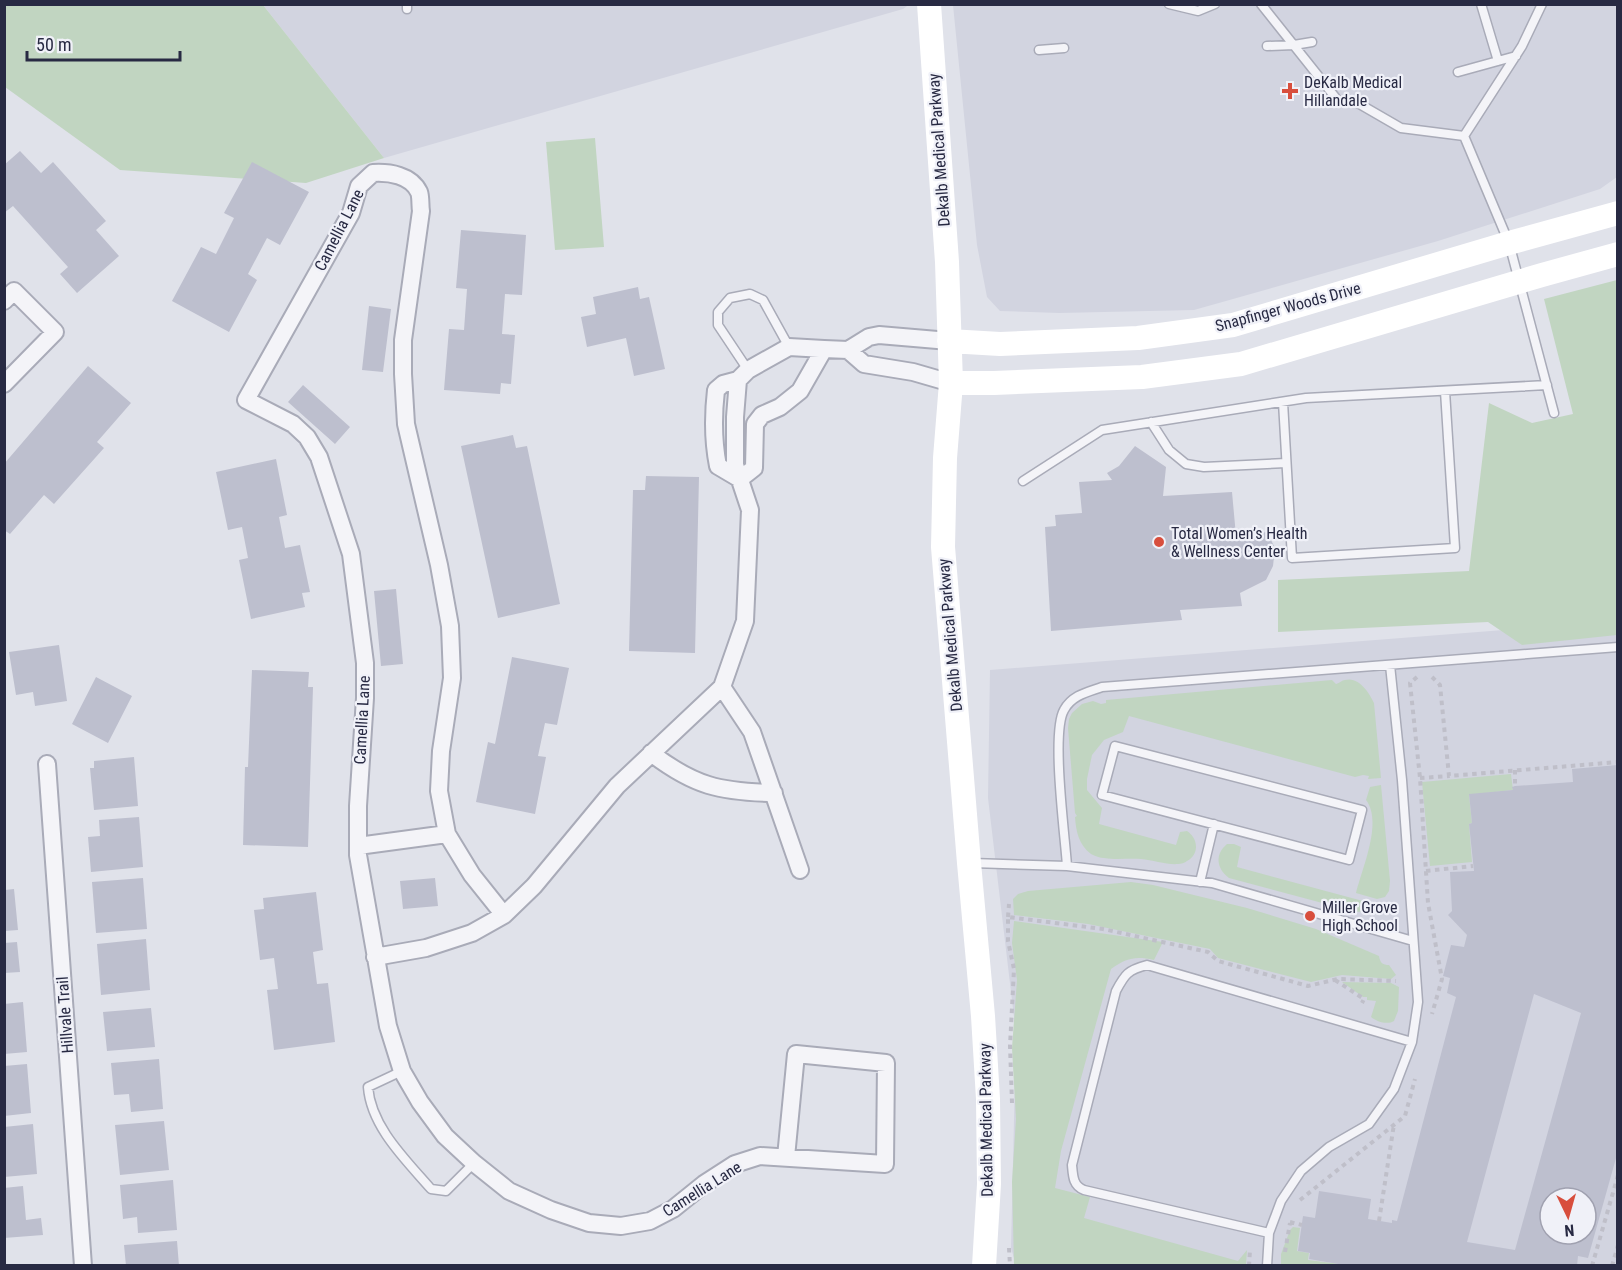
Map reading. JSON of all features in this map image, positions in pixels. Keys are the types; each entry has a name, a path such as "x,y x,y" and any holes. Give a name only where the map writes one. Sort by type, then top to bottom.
{"main road":[{"name":"Dekalb Medical Parkway","path":"929,4 947,262 950,341 951,382 945,458 944,547 988,1099 989,1184 984,1266"},
{"name":"Snapfinger Woods Drive","path":"950,341 1000,344 1138,338 1233,325 1617,213"},
{"path":"951,382 994,384 1142,377 1241,364 1617,254"}],"street":[{"name":"Camellia Lane","path":"504,915 472,875 447,834 439,791 441,752 452,678 450,626 439,565 406,424 402,374 403,340 421,211 419,192 406,179 388,172 373,173 359,186 351,213 246,400 292,424 307,437 319,457 351,554 365,663 358,855 388,1026 402,1071 420,1102 445,1136 509,1191 551,1210 589,1223 621,1226 650,1221 674,1209 704,1184 735,1164 760,1156 786,1158 885,1164 886,1063 796,1054 786,1158"},
{"path":"4,301 14,291 54,332 4,384"},
{"path":"740,479 718,466 714,423 716,390 723,384 743,375 789,347 848,350 869,337 879,335 950,341"},
{"path":"740,479 754,468 755,424 762,415 780,407 800,391 824,349"},
{"path":"848,350 864,364 913,372 951,382"},
{"path":"375,957 426,948 472,933 504,915 534,886 617,786 722,687 745,621 750,510 735,465 735,424 743,375"},
{"path":"714,423 755,424"},
{"path":"722,687 752,732 800,870"},
{"path":"651,753 674,770 700,783 735,792 774,793"},
{"name":"Hillvale Trail","path":"47,764 83,1266"},
{"path":"358,846 447,834"}],"lane":[{"path":"1169,4 1198,11 1215,4"},
{"path":"1261,4 1340,102 1356,102 1401,128 1464,136"},
{"path":"1481,4 1498,61"},
{"path":"1464,136 1516,56 1542,4"},
{"path":"1267,46 1312,42"},
{"path":"1039,50 1064,48"},
{"path":"1458,72 1516,56"},
{"path":"1464,136 1509,243 1554,413"},
{"path":"743,375 718,325 718,312 730,298 750,294 763,300 789,347"},
{"path":"1023,481 1102,430 1306,398 1547,385"},
{"path":"1282,402 1292,558 1455,548 1445,391"},
{"path":"1151,422 1169,450 1186,464 1204,467 1286,463"},
{"path":"1067,866 1057,740 1063,710 1077,696 1102,687 1617,647"},
{"path":"1267,1266 1269,1233 1281,1202 1302,1171 1329,1147 1370,1124 1388,1099 1412,1042 1418,1002 1402,780 1390,665"},
{"path":"1115,746 1362,810 1349,860 1214,824 1102,795 1115,746"},
{"path":"1200,882 1214,824"},
{"path":"969,863 1067,866 1212,883 1413,941"},
{"path":"1269,1233 1078,1188 1074,1180 1072,1165 1116,991 1123,978 1132,969 1147,965 1412,1042"},
{"path":"402,1071 368,1087 369,1102 392,1143 431,1189 446,1191 474,1163"}],"path":[{"path":"1442,979 1428,903 1420,778 1410,683 1417,676 1426,674 1440,685 1449,776"},
{"path":"1420,778 1617,762"},
{"path":"1515,770 1515,786"},
{"path":"1426,871 1473,867"},
{"path":"1008,917 1009,904"},
{"path":"1334,980 1364,999 1362,1003"},
{"path":"1379,1221 1394,1125"},
{"path":"1592,1266 1617,1175"},
{"path":"1290,1222 1302,1225"},
{"path":"1612,1266 1617,1245"},
{"path":"1249,1266 1250,1250"}],"shaded area":[{"path":"910,4 903,9 384,158 263,5"},
{"name":"DeKalb Medical Hillandale","path":"953,5 1617,5 1617,177 1600,189 1438,241 1194,310 1059,313 1000,311 987,297 977,245"},
{"name":"Miller Grove High School","path":"1617,619 1617,1265 1016,1265 1011,1248 1016,1034 988,798 990,670 1595,623"}],"green space":[{"path":"5,5 263,5 384,158 306,183 120,170 5,87"},
{"path":"595,138 604,247 555,250 546,142"},
{"path":"1617,280 1617,635 1522,645 1488,622 1278,632 1278,580 1469,571 1489,403 1532,423 1573,414 1544,299"},
{"path":"1350,679 1359,683 1374,703 1381,778 1368,779 1369,776 1363,775 1355,777 1129,716 1123,732 1104,740 1092,755 1087,790 1102,808 1099,824 1176,845 1180,832 1187,831 1195,842 1196,850 1186,862 1174,864 1141,859 1101,858 1091,854 1084,847 1075,823 1077,816 1068,728 1072,713 1082,704 1093,701 1101,704 1106,703 1106,700 1332,680 1336,684"},
{"path":"1511,774 1513,790 1469,795 1472,862 1430,866 1422,782"},
{"path":"1381,785 1390,881 1389,891 1385,897 1377,899 1356,893 1372,833 1371,809 1366,800 1370,787"},
{"path":"1227,844 1241,847 1237,867 1375,906 1369,911 1356,912 1229,878 1219,862 1220,853"},
{"path":"1131,882 1153,885 1247,908 1316,929 1379,956 1381,962 1389,965 1396,975 1391,979 1342,975 1311,982 1218,958 1210,949 1088,924 1014,915 1013,899 1018,894 1028,891"},
{"path":"1014,921 1163,942 1154,960 1131,959 1111,969 1061,1151 1055,1188 1090,1197 1084,1218 1238,1261 1247,1250 1246,1265 1014,1265 1012,1182 1016,1119 1012,1048 1017,980 1012,943"},
{"path":"1342,982 1391,983 1399,987 1398,1011 1394,1021 1382,1022 1371,1017 1376,1001 1367,1000 1367,997 1363,997"},
{"path":"1293,1227 1300,1228 1297,1251 1309,1253 1308,1260 1348,1265 1281,1266 1281,1254"}],"building":[{"path":"20,151 41,173 53,162 106,221 96,230 119,256 77,293 60,274 68,267 13,206 4,213 4,165"},
{"path":"252,162 309,192 280,245 267,238 248,274 257,280 229,332 172,301 201,247 216,254 234,218 224,213"},
{"path":"461,230 526,235 522,295 505,294 502,334 515,335 511,384 501,383 500,394 444,390 449,329 464,330 467,289 456,288"},
{"path":"638,287 640,299 649,297 665,369 634,376 626,338 587,347 581,317 596,314 593,297"},
{"path":"369,306 391,309 383,372 362,370"},
{"path":"88,366 131,403 97,442 104,448 54,504 44,495 10,534 4,530 4,464"},
{"path":"303,385 350,427 335,444 288,402"},
{"path":"513,435 516,448 527,446 560,604 498,618 461,446"},
{"name":"Total Women’s Health & Wellness Center","path":"1135,446 1166,467 1163,496 1232,492 1236,536 1267,532 1275,548 1273,566 1266,580 1240,593 1242,606 1180,610 1182,620 1051,631 1045,527 1056,526 1055,515 1082,513 1079,482 1112,480 1107,473 1119,466"},
{"path":"276,459 287,515 279,517 285,548 300,545 310,592 302,593 305,607 251,619 239,560 248,558 242,527 228,530 216,472"},
{"path":"646,476 699,477 695,653 629,651 633,490 645,490"},
{"path":"396,589 403,664 381,666 374,591"},
{"path":"59,645 67,701 35,706 33,692 16,695 9,652"},
{"path":"512,657 569,668 557,725 545,723 538,756 546,757 535,814 476,802 488,742 495,744"},
{"path":"252,670 309,672 308,687 313,687 308,847 243,845 245,767 248,767"},
{"path":"96,677 132,696 108,743 72,724"},
{"path":"134,757 138,806 94,810 90,768 94,768 94,761"},
{"path":"1618,765 1618,1151 1598,1222 1598,1186 1538,1186 1538,1246 1591,1246 1588,1258 1578,1256 1577,1266 1350,1266 1309,1259 1310,1253 1298,1251 1303,1216 1315,1218 1319,1191 1371,1199 1368,1219 1392,1223 1392,1220 1397,1221 1456,997 1447,993 1450,978 1443,976 1451,945 1464,947 1467,935 1448,915 1452,911 1450,872 1474,871 1469,824 1472,823 1469,794 1513,790 1512,787 1515,786 1573,782 1572,769","holes":["1534,994 1581,1013 1515,1250 1467,1242"]},
{"path":"139,817 143,867 91,872 88,837 100,836 99,820"},
{"path":"143,878 147,929 96,933 92,882"},
{"path":"435,878 438,906 403,909 400,881"},
{"path":"14,889 18,930 5,931 5,890"},
{"path":"316,892 323,950 313,952 317,984 328,983 335,1042 274,1050 267,990 278,989 274,958 260,960 254,910 264,909 263,898"},
{"path":"146,939 150,990 101,995 97,944"},
{"path":"17,942 20,972 4,973 4,943"},
{"path":"23,1002 27,1052 4,1054 4,1004"},
{"path":"151,1008 155,1047 107,1051 103,1012"},
{"path":"159,1059 163,1109 131,1112 129,1094 114,1095 111,1063"},
{"path":"27,1064 31,1113 4,1116 4,1066"},
{"path":"164,1121 169,1170 120,1175 115,1125"},
{"path":"33,1124 37,1174 4,1177 4,1127"},
{"path":"173,1180 177,1230 138,1233 137,1217 123,1219 120,1185"},
{"path":"23,1186 26,1220 41,1218 43,1235 4,1238 4,1188"},
{"path":"177,1241 179,1266 126,1266 124,1245"}],"place":[{"name":"DeKalb Medical Hillandale","path":"1290,91"},
{"name":"Total Women’s Health & Wellness Center","path":"1159,542"},
{"name":"Miller Grove High School","path":"1310,916"}]}
